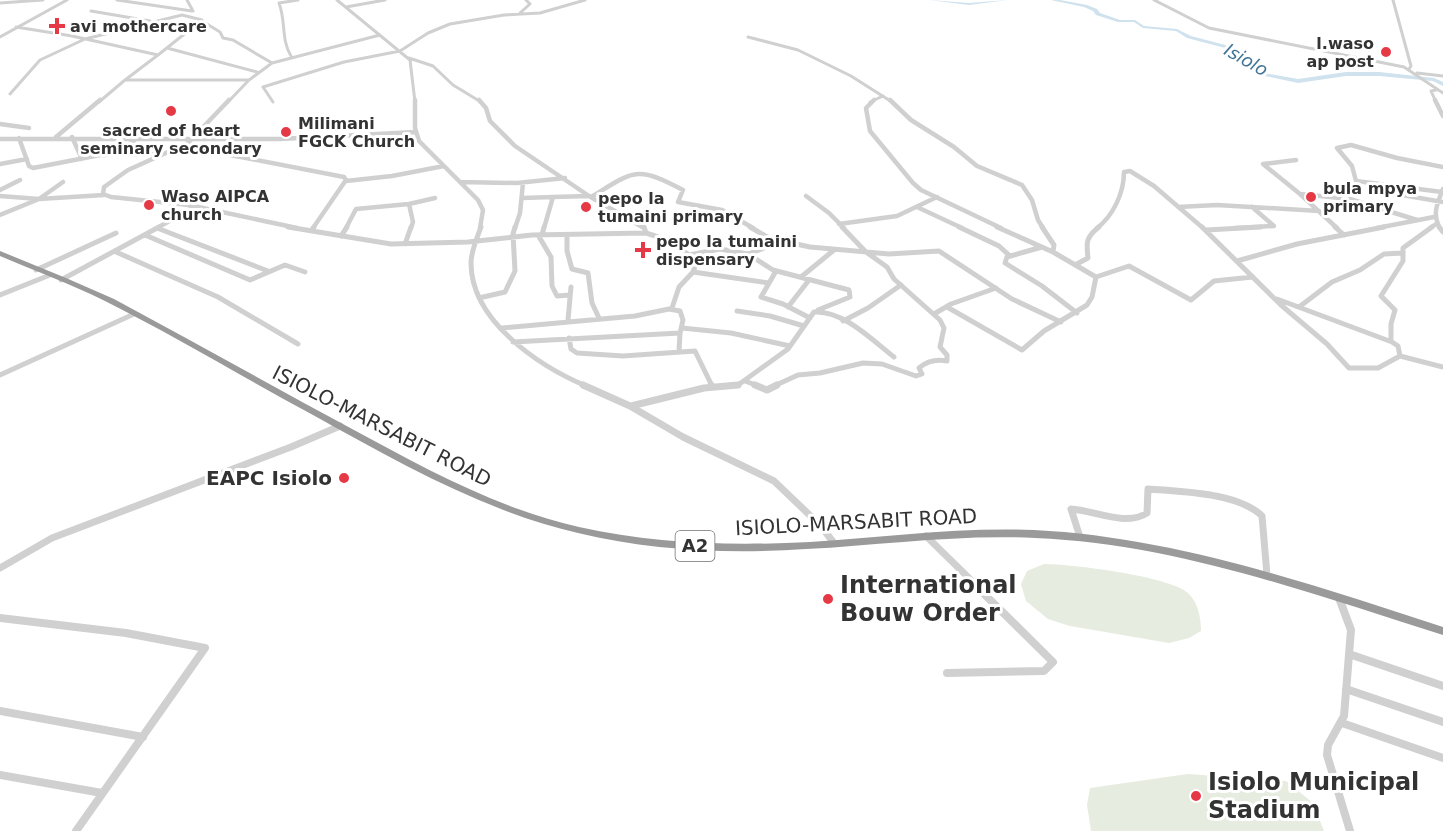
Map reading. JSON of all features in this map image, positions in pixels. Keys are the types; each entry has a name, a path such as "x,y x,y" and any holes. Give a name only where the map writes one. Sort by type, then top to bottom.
{"highway":[{"name":"ISIOLO-MARSABIT ROAD","path":"0,254 134,314 469,494 506,509 568,528 633,540 703,547 775,547 991,532 1080,537 1168,550 1267,575 1443,631"}],"street":[{"path":"0,3 43,0"},
{"path":"0,37 67,0"},
{"path":"117,0 192,11"},
{"path":"187,0 194,10 192,11"},
{"path":"291,56 284,42 285,26 279,3 298,0"},
{"path":"337,0 409,58 434,66 453,85 479,100 486,108 490,121 515,146 590,196 644,227 646,233"},
{"path":"346,7 385,0"},
{"path":"520,14 530,4 526,0"},
{"path":"273,102 263,87 341,63 400,51 441,27 463,21 543,13 585,0"},
{"path":"1154,0 1196,23 1209,27 1409,69 1443,93"},
{"path":"1393,0 1406,44 1411,66 1409,69"},
{"path":"91,11 154,21"},
{"path":"10,94 40,60 85,39 192,11"},
{"path":"183,15 202,21 220,32 223,38 232,39 272,63"},
{"path":"55,137 202,21"},
{"path":"16,27 158,55"},
{"path":"104,195 103,188 114,178 183,146 257,72 272,63 291,56 380,35"},
{"path":"748,37 789,47 859,80 897,105 914,123 954,147 977,166 1022,185 1032,200 1038,220 1054,245 1053,252"},
{"path":"167,48 257,72"},
{"path":"409,58 416,107 416,132 423,146 478,200 483,210 471,266 479,298 491,317 513,342 556,373 630,406 683,437 774,481 811,516 834,543"},
{"path":"1414,73 1443,76"},
{"path":"125,80 249,80"},
{"path":"1437,90 1431,91 1443,116"},
{"path":"883,96 870,102 866,108 870,131 921,190 1053,252 1096,277 1129,266 1191,300 1214,281 1253,278"},
{"path":"0,124 29,128"},
{"path":"0,139 194,137 280,139 416,132"},
{"path":"72,137 82,159"},
{"path":"117,155 138,137"},
{"path":"19,138 30,166 34,168 117,155 164,154"},
{"path":"1390,341 1395,310 1381,296 1402,263 1403,248 1435,220 1442,190 1356,181 1352,166 1337,148 1351,144 1397,159 1443,166"},
{"path":"183,146 253,161 335,174 344,177 346,181"},
{"path":"0,164 27,159"},
{"path":"1296,160 1263,164 1280,181 1293,186 1344,235"},
{"path":"346,181 392,177 444,166"},
{"path":"1075,265 1089,256 1086,244 1089,235 1108,220 1124,185 1125,171 1134,172 1206,231 1274,298 1327,344 1349,368 1378,368 1400,356 1443,367"},
{"path":"522,198 590,196 615,181 636,172 645,172 683,190 678,202 725,212 769,238 835,250 910,254 936,250 1018,302 1061,322"},
{"path":"460,182 523,183 565,178"},
{"path":"0,190 20,180"},
{"path":"312,230 346,181"},
{"path":"0,214 39,199 63,182"},
{"path":"479,298 504,293 516,269 513,237 523,183"},
{"path":"1300,194 1350,199 1417,219 1443,219"},
{"path":"0,196 39,199 104,195 194,207 265,223 376,243 476,242 540,235 646,233 659,237 689,255 696,264 693,272 679,287 672,308"},
{"path":"1402,195 1440,202"},
{"path":"745,381 767,390 798,375 820,373 863,363 882,364 918,375 922,374 920,367 928,362 938,359 947,361 947,355 940,344 944,328 940,320 892,277 886,267 866,252 829,213 806,196"},
{"path":"553,197 540,235 550,255 554,293 557,296 570,295"},
{"path":"838,224 893,217 936,197"},
{"path":"341,236 350,224 354,210 409,204 435,198"},
{"path":"405,244 413,222 409,204"},
{"path":"1178,207 1201,204 1318,211"},
{"path":"1206,231 1274,226 1251,206"},
{"path":"61,280 116,252 194,207"},
{"path":"917,207 999,246 1010,256"},
{"path":"1237,261 1297,244 1417,219"},
{"path":"1435,220 1443,232"},
{"path":"157,228 268,271"},
{"path":"36,270 116,233"},
{"path":"145,234 249,280 287,265 305,272"},
{"path":"567,235 572,269 588,274 592,303 599,318"},
{"path":"748,254 764,248 769,238"},
{"path":"1042,247 1010,256 1005,260 1007,265 1042,286 1077,313"},
{"path":"630,406 712,387 733,387 745,381 790,346 818,310 823,306 849,298 851,293 847,288 830,287 776,271 748,254 720,249 689,255"},
{"path":"801,278 835,250"},
{"path":"116,252 218,297 298,344"},
{"path":"1299,307 1332,282 1367,266 1385,254 1402,253"},
{"path":"776,271 761,297 810,318"},
{"path":"693,272 769,283"},
{"path":"0,295 50,275"},
{"path":"947,307 1022,350 1046,329 1077,313 1092,297 1096,277"},
{"path":"788,307 809,280"},
{"path":"843,321 868,308 901,285"},
{"path":"568,320 571,287"},
{"path":"934,314 996,288"},
{"path":"1274,298 1390,341 1398,346 1400,356"},
{"path":"502,328 568,320 640,316 672,308 681,313 679,351"},
{"path":"818,310 843,321 894,357"},
{"path":"737,311 770,316 804,326"},
{"path":"0,375 134,314"},
{"path":"513,342 681,330 731,333 790,346"},
{"path":"569,338 572,349 577,353 623,356 679,351 696,352 712,387"},
{"path":"0,568 52,538 291,447 340,426"},
{"path":"1080,537 1071,509 1092,510 1126,519 1141,519 1147,513 1148,489 1231,500 1253,506 1263,517 1267,575"},
{"path":"925,535 1053,662 1044,670 947,673"},
{"path":"1339,598 1351,627 1349,654 1342,723 1330,739 1327,755 1350,831"},
{"path":"0,618 126,633 206,648 76,831"},
{"path":"1349,654 1443,686"},
{"path":"1346,689 1443,722"},
{"path":"0,711 143,737"},
{"path":"1342,723 1443,758"},
{"path":"0,775 102,793"}],"shaded area":[{"path":"1044,564 1119,572 1161,581 1177,587 1188,593 1197,606 1201,631 1189,638 1169,643 1070,626 1048,619 1026,601 1021,584 1027,571"},
{"name":"Isiolo Municipal Stadium","path":"1188,774 1286,781 1313,803 1324,831 1091,831 1087,805 1090,788"}],"waterway":[{"name":"Isiolo","path":"931,0 969,4 1006,0"},
{"name":"Isiolo","path":"1053,0 1085,6 1095,10 1098,14 1120,21 1135,21 1143,27 1177,30 1189,37 1231,48 1238,59 1252,65 1262,74 1298,81 1346,74 1379,74 1434,80 1443,84"}],"place":[{"name":"avi mothercare","path":"57,26"},
{"name":"l.waso ap post","path":"1386,52"},
{"name":"sacred of heart seminary secondary","path":"171,111"},
{"name":"Milimani FGCK Church","path":"286,132"},
{"name":"bula mpya primary","path":"1311,197"},
{"name":"Waso AIPCA church","path":"149,205"},
{"name":"pepo la tumaini primary","path":"586,207"},
{"name":"pepo la tumaini dispensary","path":"643,250"},
{"name":"EAPC Isiolo","path":"344,478"},
{"name":"International Bouw Order","path":"828,599"},
{"name":"Isiolo Municipal Stadium","path":"1196,796"}]}
